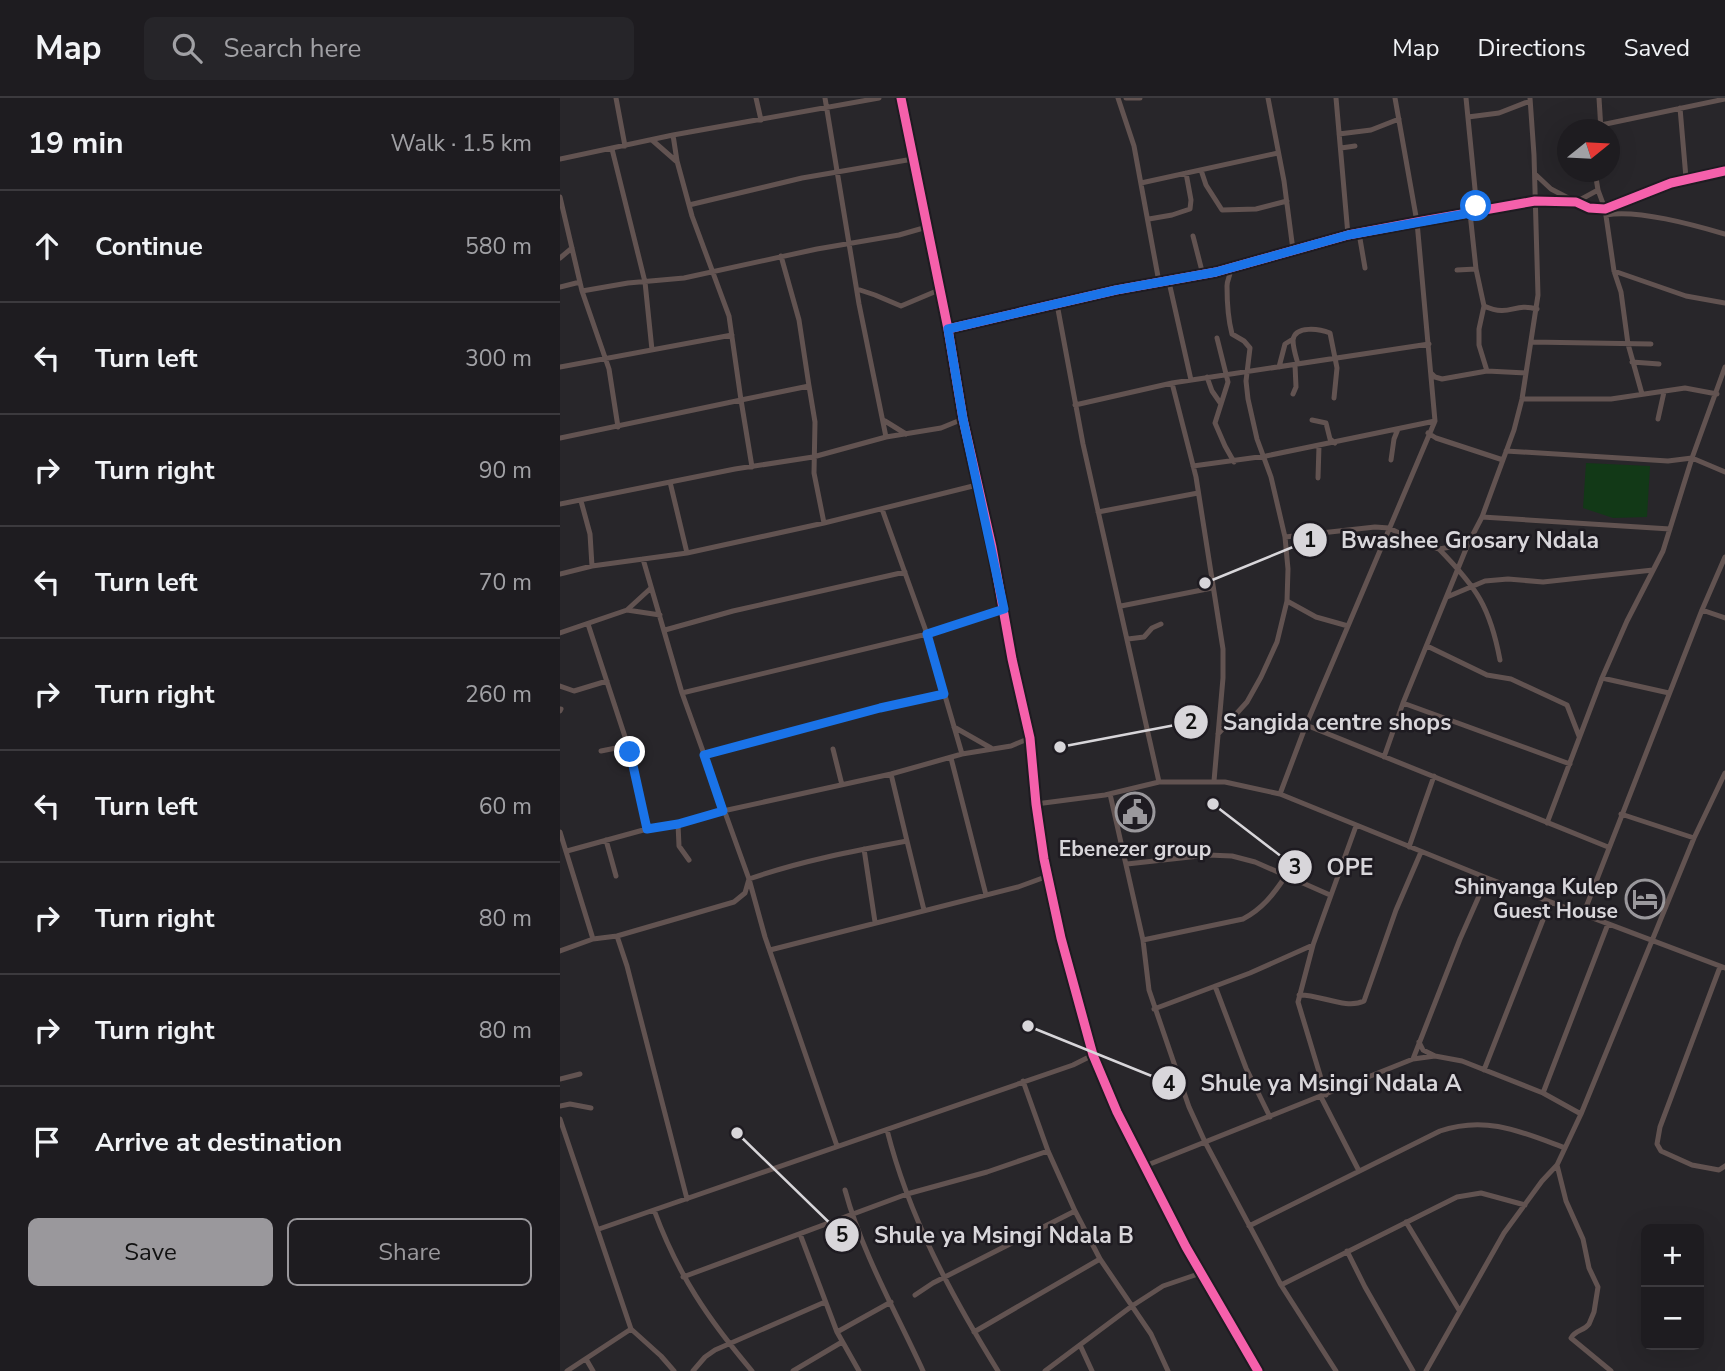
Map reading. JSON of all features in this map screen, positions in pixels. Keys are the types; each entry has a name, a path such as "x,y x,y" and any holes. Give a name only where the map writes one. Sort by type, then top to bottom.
{"street":[{"path":"616,98 625,146"},
{"path":"757,98 761,120"},
{"path":"825,98 857,289 886,437"},
{"path":"560,159 673,135 879,98"},
{"path":"901,98 948,329 963,419 1030,738 1036,804 1048,876 1061,938 1093,1055 1145,1166 1201,1273 1258,1371"},
{"path":"1118,98 1134,146 1159,282"},
{"path":"1125,98 1140,98"},
{"path":"1268,98 1293,250"},
{"path":"1336,98 1348,235"},
{"path":"1280,794 1306,725 1434,421 1417,222 1395,98"},
{"path":"1466,98 1476,199 1476,206 1470,213 1476,269 1484,306 1479,329 1482,360 1487,372"},
{"path":"1599,98 1600,119"},
{"path":"1384,757 1403,703 1468,544 1482,517 1503,460 1522,399 1537,309 1535,174 1530,99 1499,113 1468,117"},
{"path":"1620,122 1700,102 1725,99"},
{"path":"1680,108 1686,178"},
{"path":"1339,134 1371,130 1399,118"},
{"path":"673,135 689,205 724,300 732,335 752,467"},
{"path":"652,140 677,161"},
{"path":"1341,148 1354,146"},
{"path":"612,149 645,282 652,350"},
{"path":"1141,183 1278,153"},
{"path":"689,205 755,188 913,159"},
{"path":"1201,170 1206,185 1222,210 1256,209 1287,201"},
{"path":"1605,212 1686,178 1725,171"},
{"path":"1149,219 1191,209 1186,173"},
{"path":"1535,174 1551,189 1589,208 1666,220 1725,234"},
{"path":"1597,182 1605,212 1614,271 1621,292 1628,344 1642,394"},
{"path":"948,329 1230,269 1348,235 1535,201 1576,202 1598,190"},
{"path":"560,197 582,291 598,344 605,357 618,427"},
{"path":"582,291 628,283 684,278 711,270 899,235 927,227"},
{"path":"1359,233 1365,268"},
{"path":"1193,236 1203,275"},
{"path":"560,258 572,248"},
{"path":"781,256 799,320 815,422 813,457 816,488 824,523"},
{"path":"1218,734 1247,702 1277,642 1287,601 1288,569 1285,537 1266,456 1257,439 1248,399 1246,381 1250,348 1231,334 1227,286 1231,276 1230,269"},
{"path":"1457,270 1476,269"},
{"path":"1614,271 1686,296 1725,303"},
{"path":"560,287 580,282"},
{"path":"1169,282 1191,380"},
{"path":"857,289 901,306 939,289"},
{"path":"1056,304 1098,512 1159,782"},
{"path":"1484,306 1505,312 1522,306 1537,309"},
{"path":"1279,367 1285,344 1299,331 1324,330 1330,333 1335,359 1334,398"},
{"path":"560,367 732,335"},
{"path":"1217,338 1227,373 1226,392 1216,429 1234,461"},
{"path":"1293,339 1296,364 1296,387 1293,394"},
{"path":"1531,342 1651,344"},
{"path":"1075,405 1227,373 1429,344"},
{"path":"1476,373 1482,360"},
{"path":"1632,362 1660,364"},
{"path":"1547,823 1602,678 1663,551 1725,366"},
{"path":"1431,373 1442,379 1487,372 1526,373"},
{"path":"1207,377 1221,404"},
{"path":"1172,383 1193,466 1223,649 1214,781"},
{"path":"560,438 809,386"},
{"path":"1522,399 1580,401 1696,388 1717,394"},
{"path":"1658,419 1664,392"},
{"path":"560,504 670,481 813,457 886,437 941,428 963,419"},
{"path":"1312,420 1326,424 1330,439 1335,443"},
{"path":"1193,466 1266,456 1434,421"},
{"path":"885,422 906,434"},
{"path":"1391,460 1398,429"},
{"path":"1428,433 1503,460"},
{"path":"1318,478 1319,446"},
{"path":"1506,451 1668,461 1692,458 1725,472"},
{"path":"670,481 687,553"},
{"path":"560,574 593,566 687,553 963,491 978,485"},
{"path":"1098,512 1198,493"},
{"path":"582,501 590,534 593,566"},
{"path":"882,509 927,634 962,754"},
{"path":"1482,517 1670,528"},
{"path":"1285,537 1364,527 1390,528 1419,543 1439,549 1468,544"},
{"path":"1439,549 1472,585 1490,618 1500,660"},
{"path":"1583,915 1725,557"},
{"path":"643,559 682,693 749,879 753,900 837,1146"},
{"path":"1447,597 1472,585 1508,579 1543,582 1653,570"},
{"path":"665,630 746,608 905,572"},
{"path":"560,633 627,610 651,588"},
{"path":"1121,606 1212,588"},
{"path":"1287,601 1333,624 1348,625"},
{"path":"682,693 927,634 1004,609"},
{"path":"627,610 660,615"},
{"path":"1702,610 1725,618"},
{"path":"589,624 630,752 647,829"},
{"path":"1128,639 1144,637 1152,628 1161,624"},
{"path":"1427,646 1487,675 1511,679 1567,705 1580,736"},
{"path":"1602,678 1670,693"},
{"path":"560,686 574,691 607,681"},
{"path":"704,755 880,708 944,694"},
{"path":"1403,703 1570,764"},
{"path":"1306,725 1608,847"},
{"path":"954,727 991,748"},
{"path":"567,851 647,829 891,774 962,754 1011,746 1030,738"},
{"path":"601,751 621,747 630,752"},
{"path":"833,749 842,785"},
{"path":"951,758 986,895"},
{"path":"1426,1371 1504,1233 1557,1165 1581,1114 1694,838 1725,773"},
{"path":"891,774 924,910"},
{"path":"1409,847 1434,776"},
{"path":"1036,804 1110,794 1159,782 1225,782 1280,794 1487,878 1723,968 1660,1127 1657,1144 1661,1151 1692,1165 1719,1170 1725,1166"},
{"path":"1110,794 1143,940 1149,990 1189,1107 1249,1226 1336,1371"},
{"path":"1621,814 1694,838"},
{"path":"678,824 678,844 689,860"},
{"path":"1356,826 1312,945 1298,1007 1323,1096 1359,1171"},
{"path":"560,832 593,939"},
{"path":"606,841 616,876"},
{"path":"749,879 796,863 907,841"},
{"path":"864,849 875,922"},
{"path":"1299,995 1311,995 1342,1003 1359,1003 1364,1000 1396,910 1421,852"},
{"path":"1126,864 1208,855 1232,856 1255,862 1330,895"},
{"path":"770,950 1018,887 1048,876"},
{"path":"1143,940 1242,919 1257,912 1285,877"},
{"path":"1413,1059 1487,878"},
{"path":"560,951 593,939 617,936 739,898 745,893 749,879"},
{"path":"739,898 753,900"},
{"path":"1485,1070 1550,902"},
{"path":"1543,1093 1608,924"},
{"path":"617,936 687,1199"},
{"path":"1154,1009 1267,966 1312,945"},
{"path":"1215,985 1246,1068 1270,1117"},
{"path":"1419,1042 1423,1051 1462,1061 1543,1093 1581,1114"},
{"path":"599,1229 1073,1065 1093,1055"},
{"path":"1145,1166 1413,1059 1435,1056"},
{"path":"560,1079 580,1074"},
{"path":"1023,1081 1048,1151 1075,1211 1100,1259 1151,1334 1168,1371"},
{"path":"560,1106 570,1104 591,1108"},
{"path":"560,1119 563,1137 599,1229 631,1329 674,1371"},
{"path":"1249,1226 1440,1131 1460,1124 1478,1122 1512,1129 1565,1148"},
{"path":"887,1130 914,1216 944,1279 998,1371"},
{"path":"683,1277 907,1194 1048,1151"},
{"path":"1557,1165 1566,1201 1583,1239 1598,1288 1589,1324 1575,1332 1571,1338 1611,1371"},
{"path":"845,1190 851,1214 923,1371"},
{"path":"1282,1285 1457,1197 1481,1193 1525,1205"},
{"path":"654,1210 668,1249 683,1277 752,1371"},
{"path":"915,1295 930,1284 1075,1211"},
{"path":"1406,1222 1459,1310"},
{"path":"800,1234 836,1332 859,1371"},
{"path":"1347,1251 1413,1371"},
{"path":"974,1332 1100,1259"},
{"path":"1046,1371 1132,1306 1166,1284 1201,1273"},
{"path":"836,1332 891,1301"},
{"path":"693,1371 709,1354 825,1302"},
{"path":"567,1371 631,1329"},
{"path":"793,1371 842,1342"},
{"path":"1080,1345 1092,1371"},
{"path":"586,1359 593,1371"},
{"path":"848,1371 853,1361"}],"green space":[{"path":"1586,463 1650,466 1647,517 1613,518 1583,508"}],"cycle path":[{"path":"901,98 948,329 963,419 1030,738 1044,859 1061,938 1093,1055 1117,1112 1186,1247 1258,1371"},
{"path":"948,329 1116,290 1216,272 1348,235 1417,222 1535,201 1576,202 1589,208 1605,209 1671,183 1725,171"}],"place":[{"name":"Bwashee Grosary Ndala","path":"1205,583"},
{"name":"Sangida centre shops","path":"1060,747"},
{"name":"OPE","path":"1213,804"},
{"name":"Ebenezer group","path":"1135,812"},
{"name":"Shinyanga Kulep Guest House","path":"1645,899"},
{"name":"Shule ya Msingi Ndala A","path":"1028,1026"},
{"name":"Shule ya Msingi Ndala B","path":"737,1133"}],"route":[{"path":"630,752 647,829 678,824 723,811 704,755 880,708 944,694 927,634 1004,609 963,419 948,329 1116,290 1216,272 1348,235 1470,213 1476,206"}]}
